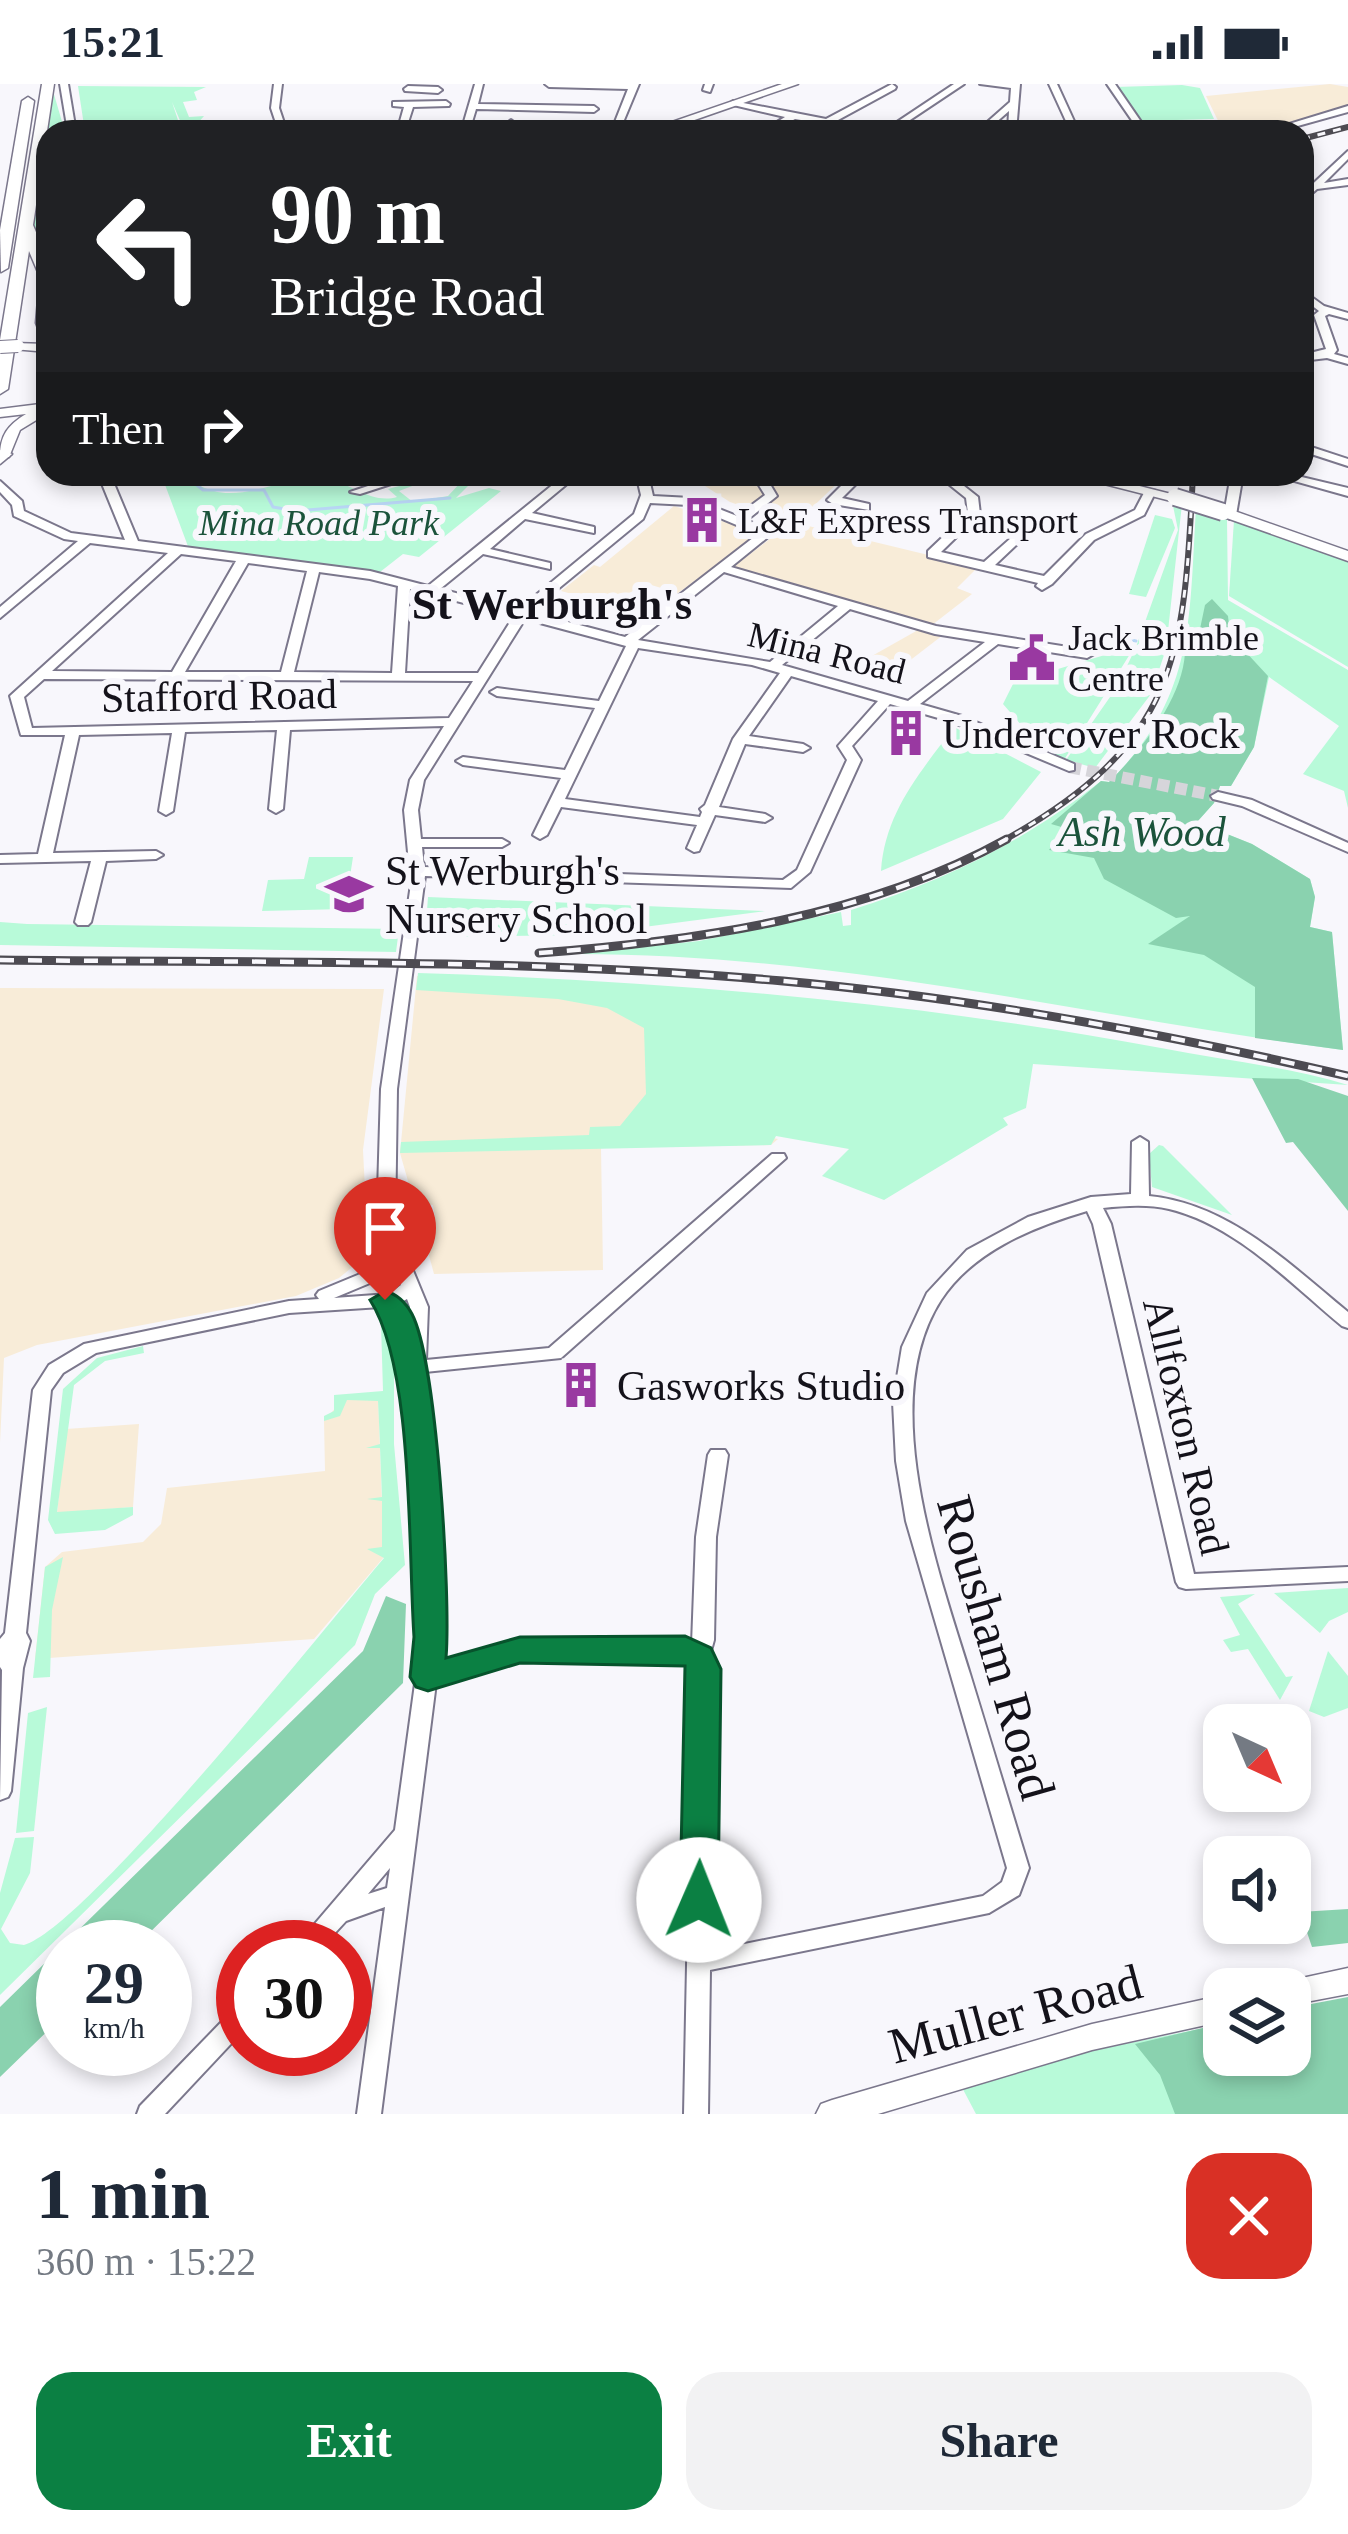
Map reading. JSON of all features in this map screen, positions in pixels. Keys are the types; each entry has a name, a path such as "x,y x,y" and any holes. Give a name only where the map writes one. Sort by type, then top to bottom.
{"highway":[{"path":"0,277 31,84"},
{"path":"43,120 48,84"},
{"path":"0,388 36,163"},
{"path":"0,230 14,194"},
{"path":"28,215 36,260"}],"main road":[{"path":"686,120 793,84"},
{"path":"0,347 36,347"},
{"path":"4,413 36,408"},
{"path":"2,457 14,428 36,414"},
{"path":"1146,486 1348,556"},
{"path":"1311,1988 1348,1981"},
{"name":"Muller Road","path":"832,2114 1092,2037 1203,2013"}],"street":[{"path":"64,84 70,120"},
{"path":"278,84 275,109 281,120"},
{"path":"468,120 479,84"},
{"path":"549,84 634,85 620,120"},
{"path":"904,120 960,84"},
{"path":"984,84 1016,85 1012,120"},
{"path":"1053,84 1070,120"},
{"path":"1111,84 1136,120"},
{"path":"830,120 892,87"},
{"path":"408,89 438,90"},
{"path":"396,104 446,104"},
{"path":"404,120 409,104"},
{"path":"733,104 815,120"},
{"path":"994,120 1012,104"},
{"path":"472,106 586,110"},
{"path":"275,109 290,109"},
{"path":"1307,120 1348,109"},
{"path":"786,120 793,116"},
{"path":"1314,185 1348,154"},
{"path":"1314,187 1348,182"},
{"path":"1314,305 1322,313 1332,351 1328,355"},
{"path":"1314,312 1348,316"},
{"path":"1314,357 1328,355 1348,362"},
{"path":"1314,451 1348,464"},
{"path":"0,474 2,457"},
{"path":"1314,484 1348,492"},
{"path":"0,485 18,513 0,520"},
{"path":"109,486 133,545"},
{"path":"356,492 377,486 390,497"},
{"path":"432,590 558,486"},
{"path":"413,1367 398,1316 367,1292 386,1226 388,1089 418,871 412,793 503,638 522,613 639,516 646,499 644,486"},
{"path":"741,519 771,496 765,486"},
{"path":"848,486 833,500 865,507"},
{"path":"957,486 972,497 974,514 932,554 1045,583 1090,537 1141,512 1141,486"},
{"path":"1227,513 1234,486"},
{"path":"540,835 631,642 766,533 691,502 646,499"},
{"name":"Mina Road","path":"18,513 38,518 62,534 404,583 631,642 781,668 910,705 1069,767"},
{"path":"523,515 590,530"},
{"path":"987,566 1028,527"},
{"path":"0,614 87,539"},
{"path":"480,550 546,566"},
{"path":"0,699 17,696 176,552"},
{"path":"177,675 242,562"},
{"path":"722,568 847,605 995,640 1087,654"},
{"path":"287,676 314,569"},
{"path":"398,676 404,583"},
{"path":"694,848 704,815 740,740 781,668 847,605"},
{"path":"910,705 995,640"},
{"path":"40,675 479,676"},
{"path":"497,692 602,705"},
{"name":"Stafford Road","path":"17,696 26,732 451,722"},
{"path":"418,871 786,885 803,872 854,760 846,744 888,698"},
{"path":"276,809 284,727"},
{"path":"166,811 179,729"},
{"path":"45,857 73,731"},
{"path":"740,740 803,748"},
{"path":"463,760 570,775"},
{"path":"1218,796 1247,802 1348,848"},
{"path":"557,802 765,818"},
{"path":"415,843 502,843"},
{"path":"0,859 156,855"},
{"path":"83,922 100,856"},
{"path":"1140,1142 1140,1198"},
{"path":"413,1367 554,1354 778,1157"},
{"path":"1091,1202 1140,1198 1185,1206 1221,1222 1348,1322"},
{"name":"Allfoxton Road","path":"1091,1202 1101,1219 1186,1582 1348,1574"},
{"name":"Rousham Road","path":"698,1963 989,1904 1014,1882 1018,1868 911,1512 902,1385 918,1323 954,1270 1003,1234 1091,1202"},
{"path":"369,2114 431,1637 413,1367 418,1307 386,1226"},
{"path":"289,1307 393,1271 408,1282"},
{"path":"0,1792 13,1668 20,1659 20,1641 15,1635 42,1390 51,1375 91,1348 289,1307 399,1298 408,1282"},
{"path":"699,1658 704,1640 706,1537 718,1455"},
{"path":"428,1677 520,1650 685,1649 699,1658 704,1669 696,2114"},
{"path":"332,1920 406,1833"},
{"path":"338,1914 399,1893"},
{"path":"149,2114 216,2043"}],"shaded area":[{"path":"1330,84 1348,87 1348,108 1301,120 1218,120 1206,96"},
{"path":"705,486 835,486 796,523 978,567 957,588 972,594 932,625 733,567 791,523 730,502"},
{"path":"674,506 760,533 678,593 648,584 616,606 561,591 594,565 600,567"},
{"path":"918,630 943,635 891,675 863,661"},
{"path":"417,976 702,995 679,1121 778,1139 771,1145 601,1148 603,1270 434,1274 420,1222 435,1217 433,1205 414,1202 400,1153"},
{"path":"0,988 384,989 363,1150 367,1228 356,1264 339,1278 296,1296 37,1345 4,1358 0,1443"},
{"path":"378,1394 384,1557 314,1639 35,1659 45,1567 62,1552 143,1542 161,1524 167,1488 325,1471 324,1421 345,1397"},
{"path":"139,1424 133,1507 57,1513 66,1429"}],"green space":[{"path":"51,84 62,120 45,120"},
{"path":"78,86 206,87 194,92 197,100 183,102 189,117 204,116 200,120 180,120 172,102 178,120 83,120"},
{"path":"1115,87 1200,88 1214,119 1138,120"},
{"name":"Mina Road Park","path":"165,486 200,486 228,493 269,486 348,486 388,498 397,497 388,489 412,486 399,491 413,502 448,496 457,486 468,486 456,498 489,488 501,491 419,557 403,554 380,572 189,549"},
{"path":"1172,501 1182,504 1166,649 1151,694 1095,768 1066,760 1117,687 1136,647 1178,530"},
{"path":"1196,508 1227,519 1228,600 1348,670 1348,808 1344,791 1303,774 1339,726 1269,677 1254,747 1231,786 1220,786 1214,803 1197,822 1252,844 1310,879 1315,897 1310,927 1332,932 1343,1050 867,975 674,957 576,954 699,941 841,912 843,926 851,925 851,910 983,857 1101,781 1109,782 1158,719 1172,688 1188,622"},
{"path":"1155,515 1172,519 1175,528 1146,597 1129,594"},
{"path":"1234,520 1348,560 1348,667 1229,596"},
{"name":"Ash Wood","path":"1212,599 1228,616 1230,635 1268,676 1254,747 1231,786 1220,786 1214,803 1197,822 1252,844 1310,879 1315,897 1310,927 1332,932 1343,1050 1255,1038 1255,987 1204,955 1148,944 1190,916 1176,918 1104,879 1094,858 1049,850 1065,828 1051,824 1101,781 1109,782 1158,723 1176,688 1185,653 1196,648 1205,605"},
{"path":"1135,646 1064,760 1035,751 1035,741 1003,704 1014,682"},
{"path":"954,727 1041,772 1003,819 881,871 897,812"},
{"path":"309,857 353,857 345,909 262,911 268,880 304,879"},
{"path":"428,897 765,911 583,935 425,937"},
{"path":"0,922 399,929 396,952 0,945"},
{"path":"418,973 698,988 883,1006 1068,1032 1348,1085 1033,1064 1026,1108 1003,1118 1008,1125 884,1200 822,1176 849,1149 776,1136 771,1145 400,1153 401,1142 589,1135 590,1127 620,1126 646,1094 644,1028 607,1008 558,999 416,990"},
{"path":"1252,1078 1298,1079 1348,1096 1348,1211 1293,1142 1286,1143"},
{"path":"1159,1145 1232,1215 1152,1187 1149,1154"},
{"path":"381,1324 394,1353 394,1444 405,1565 375,1594 355,1645 76,1920 62,1920 150,1832 384,1558 367,1549 382,1547 382,1501 367,1499 382,1497 380,1448 366,1448 380,1444 378,1401 347,1400 340,1416 324,1421 334,1411 334,1395 383,1391"},
{"path":"143,1346 144,1353 105,1361 74,1385 57,1512 133,1507 133,1515 105,1530 55,1534 48,1520 63,1389 97,1358"},
{"path":"63,1557 52,1610 50,1677 33,1678 45,1567"},
{"path":"1348,1588 1348,1612 1329,1621 1320,1633 1274,1593"},
{"path":"1255,1594 1238,1604 1286,1677 1293,1676 1280,1700 1248,1649 1231,1652 1223,1640 1240,1635 1220,1597"},
{"path":"386,1596 406,1604 403,1683 162,1920 89,1920 363,1651"},
{"path":"1328,1651 1348,1676 1348,1708 1324,1717 1311,1712"},
{"path":"47,1707 34,1831 16,1833 28,1713"},
{"path":"34,1837 30,1873 1,1929 10,1943 24,1945 36,1938 36,1960 0,1995 0,1893 15,1838"},
{"path":"1348,1909 1348,1943 1312,1947 1311,1911"},
{"path":"36,1972 36,2042 0,2077 0,2007"},
{"path":"1348,1997 1348,2114 1175,2114 1160,2075 1135,2044 1203,2028 1203,2076 1311,2076 1311,2004"},
{"path":"1203,2028 1203,2076 1311,2076 1348,2114 976,2114 957,2078"}],"waterway":[{"path":"198,486 203,490 264,490 273,507 296,511 450,498"},
{"path":"1094,650 1121,638 1136,641"}],"tunnel":[{"path":"1069,767 1218,796"}],"railway":[{"path":"1314,136 1348,127"},
{"path":"1001,842 1059,806 1104,770 1137,732 1160,692 1184,597 1192,486"},
{"path":"1001,842 1007,839"},
{"path":"539,953 659,941 780,921 897,888 1001,842"},
{"path":"0,960 490,965 783,981 1067,1019 1348,1076"}],"place":[{"name":"L&F Express Transport","path":"702,520"},
{"name":"Jack Brimble Centre","path":"1032,658"},
{"name":"Undercover Rock","path":"906,733"},
{"name":"St Werburgh's Nursery School","path":"349,894"},
{"name":"Gasworks Studio","path":"581,1385"}],"district":[{"name":"St Werburgh's","path":"552,603"}],"route":[{"path":"385,1300 398,1316 413,1367 418,1497 431,1637 428,1677 520,1650 685,1649 693,1653 704,1669 699,1900"}]}
